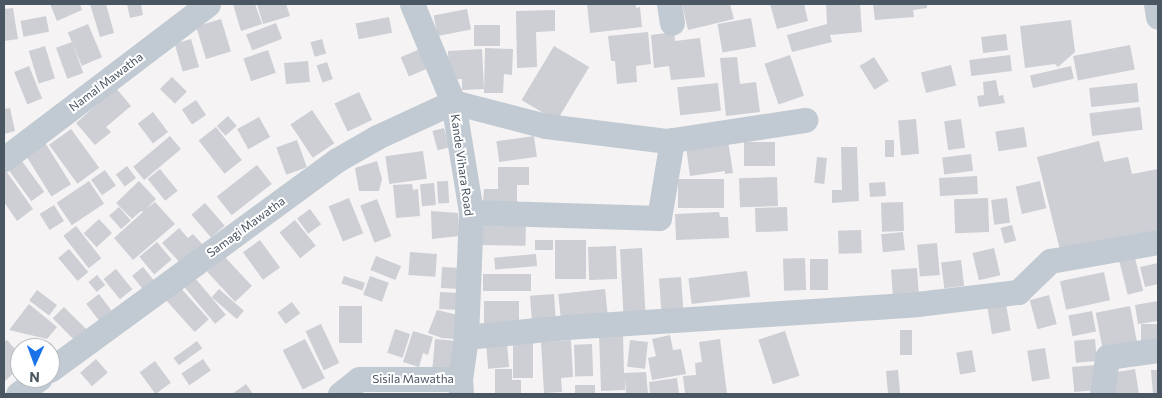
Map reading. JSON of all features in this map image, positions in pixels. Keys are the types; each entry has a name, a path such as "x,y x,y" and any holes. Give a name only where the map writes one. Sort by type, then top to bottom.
{"street":[{"name":"Namal Mawatha","path":"4,159 208,4"},
{"name":"Kande Vihara Road","path":"412,4 453,102 471,212 466,337 460,386"},
{"path":"1156,4 1158,17"},
{"path":"453,102 546,126 672,140 805,120"},
{"name":"Samagi Mawatha","path":"60,363 337,160 376,137 453,102"},
{"path":"471,212 659,218 672,140"},
{"path":"466,337 566,327 917,304 1018,292 1050,261 1158,242"},
{"path":"1102,394 1107,357 1158,350"},
{"name":"Sisila Mawatha","path":"340,394 359,379 460,386"}],"building":[{"path":"50,4 80,4 82,10 57,21"},
{"path":"90,4 106,4 114,33 100,37"},
{"path":"127,4 141,4 143,15 130,18"},
{"path":"233,4 255,4 262,24 241,31"},
{"path":"257,4 286,4 290,16 263,24"},
{"path":"587,4 636,4 636,8 640,7 642,27 590,33"},
{"path":"682,4 730,4 734,19 688,30"},
{"path":"770,4 804,4 808,21 777,29"},
{"path":"826,4 860,4 862,32 830,35 832,42 792,52 787,35 827,24"},
{"path":"873,4 927,4 927,8 913,10 914,17 875,20"},
{"path":"13,8 18,39 4,41 4,9"},
{"path":"467,9 471,30 438,36 434,15"},
{"path":"555,10 555,31 536,32 537,67 517,68 516,11"},
{"path":"46,16 49,32 24,37 20,21"},
{"path":"389,17 392,33 359,39 356,23"},
{"path":"751,18 756,47 723,52 718,24"},
{"path":"221,19 231,52 206,59 196,27"},
{"path":"1071,20 1075,52 1058,67 1055,64 1025,68 1020,26"},
{"path":"276,23 282,39 252,50 246,34"},
{"path":"88,24 102,57 82,66 68,33"},
{"path":"474,25 500,25 500,46 474,46"},
{"path":"648,32 651,64 636,66 637,82 617,84 615,61 611,61 608,36"},
{"path":"674,32 675,41 700,38 705,77 671,80 669,66 654,68 651,35"},
{"path":"1006,34 1008,50 983,53 981,37"},
{"path":"191,39 199,67 183,72 175,44"},
{"path":"322,39 326,53 315,57 310,42"},
{"path":"72,42 83,73 67,79 56,48"},
{"path":"1130,45 1135,70 1078,81 1073,56"},
{"path":"45,46 55,79 39,83 29,51"},
{"path":"554,46 589,67 557,121 522,100"},
{"path":"485,48 513,49 512,75 504,74 503,93 484,93"},
{"path":"420,49 428,68 409,77 401,57"},
{"path":"482,49 484,89 462,90 462,79 449,80 448,51"},
{"path":"268,50 276,73 251,81 243,58"},
{"path":"790,55 804,96 778,104 764,64"},
{"path":"1010,55 1012,71 971,76 969,60"},
{"path":"737,57 740,84 756,82 760,112 726,116 720,58"},
{"path":"874,57 889,81 874,90 860,66"},
{"path":"308,61 310,82 286,84 284,63"},
{"path":"327,62 333,79 322,83 317,66"},
{"path":"951,65 956,85 926,93 921,72"},
{"path":"29,66 42,98 27,104 14,72"},
{"path":"1071,66 1074,79 1033,88 1030,75"},
{"path":"172,77 187,92 175,104 160,89"},
{"path":"996,80 999,96 1003,95 1005,103 979,107 977,96 984,95 983,82"},
{"path":"718,83 721,111 680,115 677,87"},
{"path":"1137,83 1139,102 1091,107 1089,88"},
{"path":"116,88 131,106 106,127 111,132 95,145 76,123"},
{"path":"359,92 372,120 348,132 335,103"},
{"path":"196,100 206,115 192,124 182,110"},
{"path":"1140,107 1143,130 1092,136 1089,113"},
{"path":"10,108 15,131 4,134 4,109"},
{"path":"312,110 334,143 313,158 290,125"},
{"path":"153,112 168,132 153,143 138,123"},
{"path":"228,116 237,126 226,136 217,126"},
{"path":"259,117 270,137 248,149 237,129"},
{"path":"916,119 919,154 901,155 898,121"},
{"path":"961,119 965,148 948,150 944,121"},
{"path":"216,127 242,160 225,174 199,141"},
{"path":"1024,127 1027,147 998,151 995,132"},
{"path":"444,128 449,147 438,150 432,131"},
{"path":"71,129 99,168 77,184 49,145"},
{"path":"727,134 733,173 725,174 725,171 690,176 685,140"},
{"path":"170,136 181,149 144,180 133,167"},
{"path":"534,136 537,157 499,162 496,141"},
{"path":"297,140 307,167 286,175 276,148"},
{"path":"885,140 894,140 894,157 885,157"},
{"path":"44,141 71,184 52,196 24,153"},
{"path":"1099,141 1104,162 1128,157 1132,174 1158,169 1158,230 1060,250 1037,157"},
{"path":"744,142 775,142 775,166 744,166"},
{"path":"841,147 857,147 859,201 832,203 832,190 842,190"},
{"path":"423,151 427,179 389,184 385,156"},
{"path":"971,154 973,171 944,174 942,158"},
{"path":"19,157 44,192 31,201 6,166"},
{"path":"817,157 827,158 824,184 814,183"},
{"path":"377,161 382,179 379,191 359,191 355,168"},
{"path":"257,165 272,184 232,215 217,196"},
{"path":"127,166 136,178 125,186 116,174"},
{"path":"498,167 529,167 529,185 517,185 517,203 483,203 484,189 498,189"},
{"path":"4,168 33,209 17,221 4,202"},
{"path":"160,169 178,191 165,201 148,179"},
{"path":"105,170 116,186 102,195 91,180"},
{"path":"977,176 978,194 940,196 939,178"},
{"path":"777,177 778,206 740,207 739,178"},
{"path":"678,179 724,179 724,208 678,208"},
{"path":"89,181 104,203 72,225 57,203"},
{"path":"139,181 156,199 146,209 155,202 175,224 133,260 114,238 143,212 141,211 132,219 116,203"},
{"path":"448,181 449,203 438,204 437,182"},
{"path":"1040,181 1046,208 1022,214 1016,187"},
{"path":"885,182 886,196 870,197 869,183"},
{"path":"434,183 436,205 422,206 420,184"},
{"path":"412,184 413,190 418,189 420,216 396,218 393,185"},
{"path":"349,198 363,233 343,241 329,206"},
{"path":"988,198 989,232 955,233 954,199"},
{"path":"1007,198 1010,223 994,225 991,200"},
{"path":"377,199 391,236 375,243 360,205"},
{"path":"903,202 904,231 882,232 881,203"},
{"path":"205,203 225,226 211,237 191,215"},
{"path":"54,205 64,221 50,230 40,214"},
{"path":"119,207 131,221 121,229 109,216"},
{"path":"787,207 788,231 756,232 755,208"},
{"path":"310,209 321,224 308,234 297,218"},
{"path":"431,211 458,213 459,236 432,239"},
{"path":"719,212 720,217 728,217 729,238 676,240 675,214"},
{"path":"477,218 526,219 526,246 477,245"},
{"path":"99,219 112,233 97,247 84,233"},
{"path":"295,220 316,246 300,258 279,233"},
{"path":"1012,225 1016,240 1005,244 1000,228"},
{"path":"76,226 101,258 89,268 63,236"},
{"path":"179,228 188,238 193,234 204,246 182,265 162,243"},
{"path":"861,230 862,253 839,254 838,231"},
{"path":"903,232 905,250 883,252 881,234"},
{"path":"260,240 280,268 263,280 243,252"},
{"path":"535,240 553,240 553,250 535,250"},
{"path":"555,240 586,240 586,279 555,279"},
{"path":"157,242 172,260 154,274 139,257"},
{"path":"937,243 940,275 920,277 917,245"},
{"path":"616,246 617,279 589,280 588,247"},
{"path":"642,248 645,312 623,313 620,249"},
{"path":"994,248 1000,275 979,280 973,253"},
{"path":"69,249 88,272 78,281 58,258"},
{"path":"410,252 437,254 435,277 408,275"},
{"path":"536,254 537,266 495,270 494,258"},
{"path":"1134,254 1143,291 1128,295 1118,258"},
{"path":"224,256 252,286 235,302 207,272"},
{"path":"376,256 401,266 395,280 370,270"},
{"path":"805,258 806,290 784,291 783,259"},
{"path":"810,259 828,259 828,290 810,290"},
{"path":"961,260 964,286 944,288 941,262"},
{"path":"1158,263 1158,284 1145,287 1140,267"},
{"path":"143,267 156,283 145,292 132,276"},
{"path":"442,267 460,268 459,289 441,288"},
{"path":"917,268 919,299 893,301 891,270"},
{"path":"116,269 132,289 120,299 104,279"},
{"path":"747,271 750,297 692,304 688,278"},
{"path":"1104,272 1110,300 1066,310 1060,281"},
{"path":"483,274 531,274 531,291 483,291"},
{"path":"97,275 105,285 97,292 88,282"},
{"path":"344,276 365,283 362,290 342,284"},
{"path":"370,276 389,283 382,302 363,295"},
{"path":"681,277 683,308 661,309 659,279"},
{"path":"195,278 226,315 215,324 184,287"},
{"path":"178,285 209,319 195,332 164,298"},
{"path":"219,289 244,311 237,319 212,297"},
{"path":"605,289 608,320 561,325 558,294"},
{"path":"37,290 57,305 49,315 29,300"},
{"path":"440,292 461,293 460,310 439,309"},
{"path":"99,294 112,311 99,320 86,304"},
{"path":"554,294 556,322 532,324 530,296"},
{"path":"1049,295 1057,324 1037,329 1030,300"},
{"path":"484,301 519,301 519,324 484,324"},
{"path":"1158,301 1158,321 1138,324 1135,305"},
{"path":"292,302 300,313 286,324 277,313"},
{"path":"29,304 57,327 48,338 9,330"},
{"path":"1006,304 1011,331 992,334 987,307"},
{"path":"339,306 362,306 362,343 339,343"},
{"path":"1130,306 1137,343 1103,350 1096,313"},
{"path":"64,307 87,330 76,342 53,318"},
{"path":"437,310 458,315 457,339 442,338 428,333"},
{"path":"1092,311 1096,332 1072,336 1068,316"},
{"path":"321,324 339,363 324,370 306,331"},
{"path":"1141,324 1158,324 1158,345 1141,345"},
{"path":"395,329 410,334 402,358 387,353"},
{"path":"900,330 912,330 912,355 900,355"},
{"path":"413,331 433,337 428,355 423,353 419,367 403,362"},
{"path":"785,331 800,376 773,384 758,340"},
{"path":"623,333 624,373 646,372 648,394 626,394 625,377 625,390 601,391 599,334"},
{"path":"670,335 673,350 681,349 686,374 652,380 648,358 656,356 652,339"},
{"path":"305,339 325,378 303,390 283,350"},
{"path":"435,339 457,341 454,369 433,367"},
{"path":"513,339 533,339 533,378 513,378"},
{"path":"720,339 727,394 685,394 683,376 696,375 695,363 702,362 699,342"},
{"path":"1095,339 1097,361 1076,363 1074,341"},
{"path":"7,340 10,343 10,376 4,382 4,342"},
{"path":"571,340 573,377 561,378 562,392 544,393 541,342"},
{"path":"630,340 648,342 645,369 627,367"},
{"path":"197,341 202,348 179,365 174,358"},
{"path":"507,343 509,367 488,369 486,345"},
{"path":"592,344 593,376 575,377 574,345"},
{"path":"1045,348 1050,379 1032,381 1027,351"},
{"path":"972,350 976,372 960,374 956,353"},
{"path":"96,359 108,373 92,386 80,373"},
{"path":"203,359 211,371 189,385 181,374"},
{"path":"155,361 171,383 155,394 140,372"},
{"path":"1096,365 1098,390 1074,392 1072,367"},
{"path":"495,369 512,369 512,380 521,380 521,394 495,394"},
{"path":"1135,369 1139,394 1114,394 1111,373"},
{"path":"898,370 900,394 888,394 886,371"},
{"path":"1151,370 1158,370 1158,394 1153,394"},
{"path":"677,378 679,394 650,394 649,382"},
{"path":"246,384 253,394 232,394"},
{"path":"575,385 595,385 595,394 575,394"}]}
